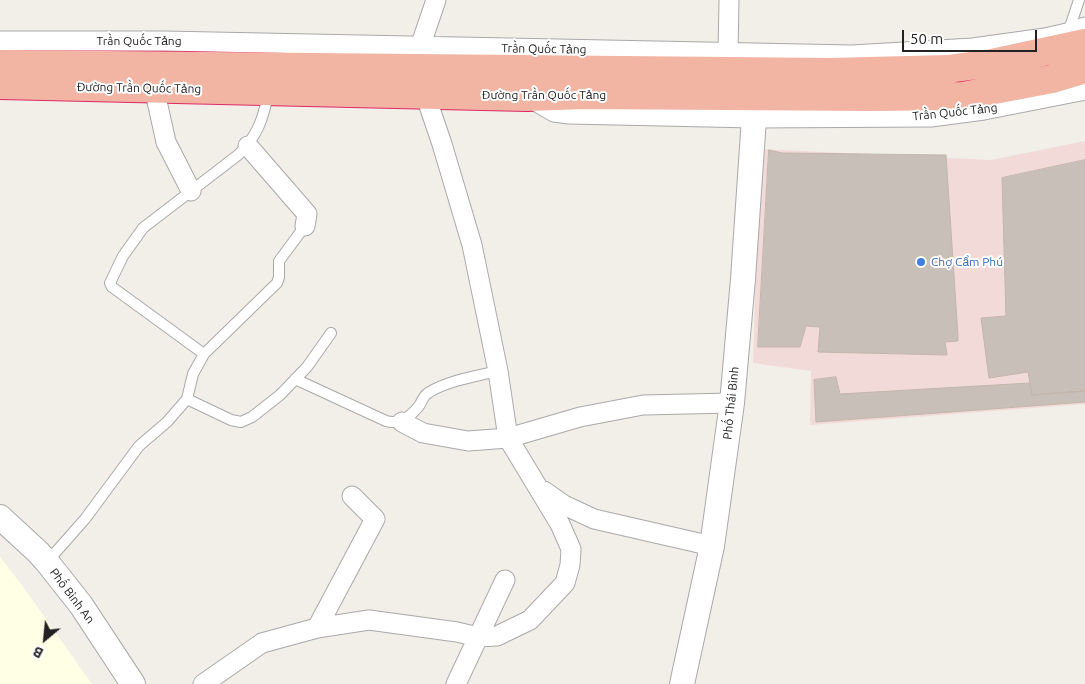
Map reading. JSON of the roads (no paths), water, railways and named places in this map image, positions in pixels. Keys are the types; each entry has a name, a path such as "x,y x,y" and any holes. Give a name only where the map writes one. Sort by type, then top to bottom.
{"highway":[{"name":"Đường Trần Quốc Tảng","path":"0,64 830,72 957,68 992,64 1076,38"},
{"name":"Đường Trần Quốc Tảng","path":"0,85 527,97 584,95 964,96 1052,78 1085,69"}],"street":[{"path":"420,47 436,0"},
{"path":"728,53 729,0"},
{"name":"Trần Quốc Tảng","path":"0,41 164,41 852,55 973,48 1076,38 1085,27"},
{"path":"154,88 166,142 192,192"},
{"name":"Trần Quốc Tảng","path":"527,97 554,112 569,114 754,118 931,117 984,110 1085,90"},
{"path":"203,684 262,643 317,628 369,620 456,632 478,637 497,636 530,620 565,583 570,565 570,549 560,524 508,438 498,372 472,245 425,94"},
{"name":"Phố Thái Bình","path":"682,684 712,546 732,403 754,118"},
{"path":"248,146 306,214 305,226"},
{"path":"402,422 423,433 468,441 508,438 580,417 643,404 732,403"},
{"path":"536,486 564,505 594,519 712,546"},
{"path":"317,628 375,519 352,496"},
{"name":"Phố Bình An","path":"0,517 38,552 46,562 80,605 133,684"},
{"path":"456,684 505,580"}],"lane":[{"path":"1076,38 1079,0"},
{"path":"204,354 112,287 110,283 124,256 143,228 192,192 248,146 262,121 269,91"},
{"path":"46,562 85,519 139,446 167,422 187,399 193,374 204,354 277,283 279,261 305,226"},
{"path":"187,399 231,420 241,422 252,417 280,395 307,367 331,333"},
{"path":"295,379 395,424 402,422 418,407 426,394 464,378 498,372"}],"place":[{"name":"Chợ Cẩm Phú","path":"921,262"}]}
